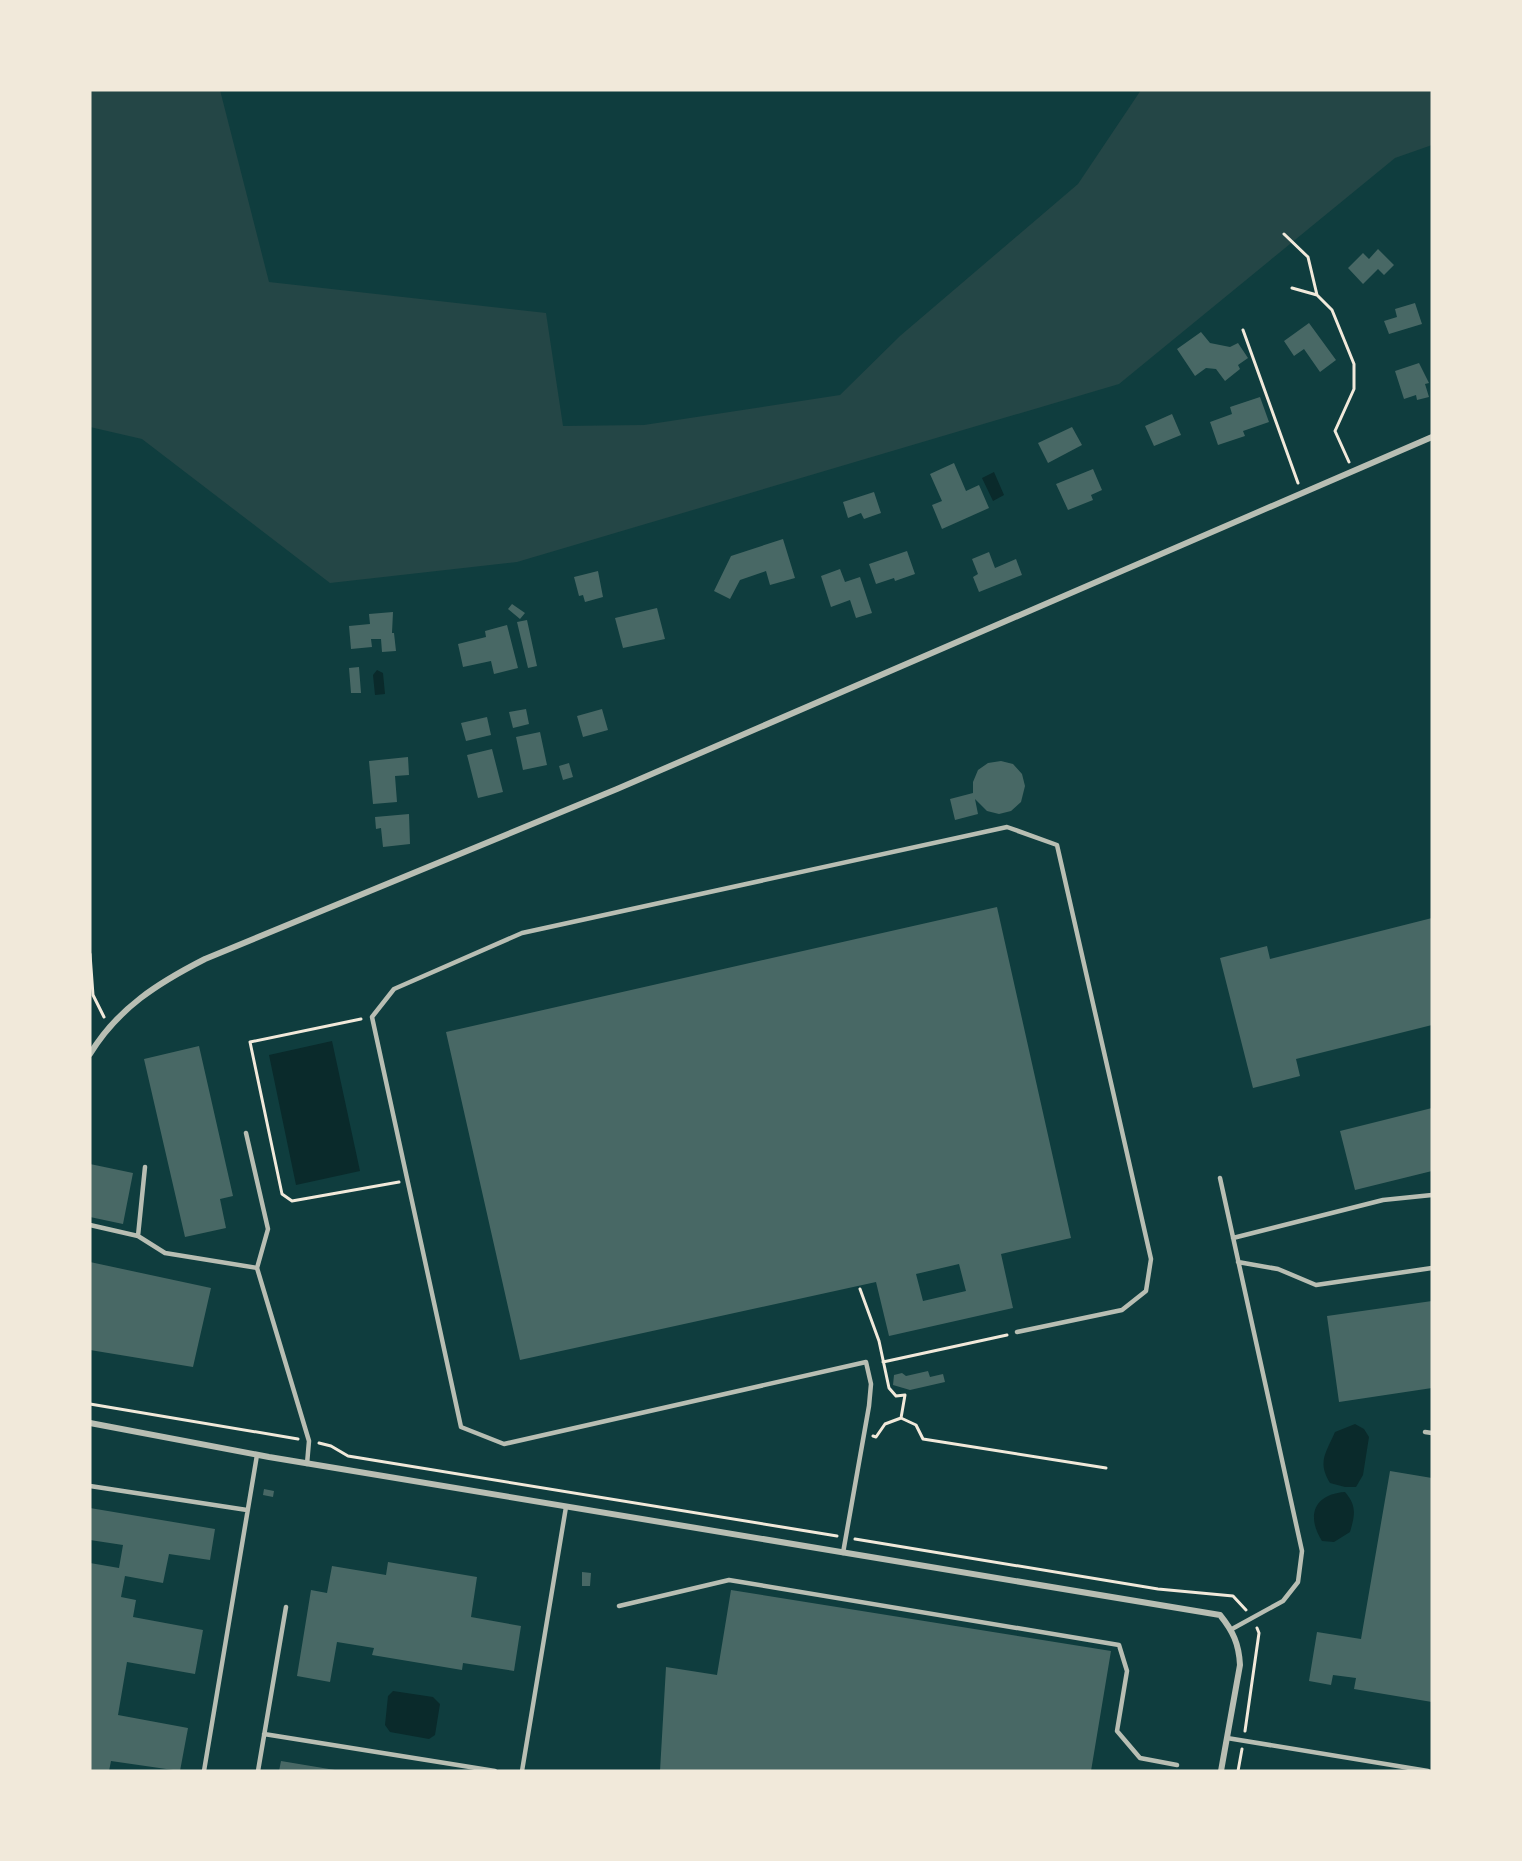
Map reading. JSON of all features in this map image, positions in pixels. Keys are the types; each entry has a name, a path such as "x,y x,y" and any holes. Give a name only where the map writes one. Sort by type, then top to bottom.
{"street":[{"path":"90,1054 109,1027 143,994 206,959 618,789 1432,437"},
{"path":"90,1423 307,1464 1198,1610 1220,1616 1232,1629 1239,1649 1240,1665 1221,1771"}],"lane":[{"path":"843,1553 871,1384 866,1362 504,1444 460,1427 372,1017 394,989 522,933 1007,827 1057,845 1151,1259 1146,1291 1122,1310 1017,1332"},
{"path":"246,1133 268,1229 257,1268 309,1441 307,1464"},
{"path":"138,1236 146,1167"},
{"path":"1220,1178 1302,1551 1298,1582 1283,1601 1232,1629"},
{"path":"1233,1238 1383,1200 1432,1195"},
{"path":"90,1225 138,1236 165,1253 257,1268"},
{"path":"1238,1262 1278,1269 1316,1285 1432,1268"},
{"path":"1425,1432 1432,1432"},
{"path":"204,1771 257,1455"},
{"path":"90,1486 247,1510"},
{"path":"522,1771 566,1508"},
{"path":"619,1606 729,1580 1119,1645 1127,1671 1117,1731 1140,1758 1177,1765"},
{"path":"258,1771 286,1607"},
{"path":"264,1734 495,1771"},
{"path":"1227,1738 1428,1771"}],"path":[{"path":"1284,234 1308,257 1317,295"},
{"path":"1292,288 1317,295 1332,310 1354,364 1354,389 1335,431 1353,472"},
{"path":"1243,330 1302,494"},
{"path":"90,954 93,995 109,1027"},
{"path":"372,1017 250,1042 279,1182 282,1194 292,1201 407,1180"},
{"path":"860,1289 879,1341 889,1388 896,1396 905,1395 901,1418"},
{"path":"883,1362 1017,1332"},
{"path":"863,1434 876,1437 885,1424 901,1418 916,1425 923,1439 1106,1468"}],"shaded area":[{"path":"90,90 220,90 269,282 546,313 563,426 644,425 840,395 900,336 1078,184 1141,90 1432,90 1432,145 1395,158 1119,384 517,562 330,583 142,439 90,427"},
{"path":"994,472 1004,495 993,501 982,478"},
{"path":"377,670 383,673 385,694 375,695 373,675"},
{"path":"332,1041 360,1171 296,1185 269,1055"},
{"path":"1355,1424 1364,1429 1369,1437 1363,1475 1356,1487 1330,1483 1323,1463 1326,1452 1335,1432"},
{"path":"1345,1492 1352,1502 1354,1511 1350,1532 1334,1542 1322,1541 1314,1523 1316,1508 1326,1497"},
{"path":"393,1691 433,1697 440,1704 435,1735 429,1739 390,1732 385,1725 388,1696"}],"building":[{"path":"1378,249 1394,265 1384,275 1378,269 1363,284 1348,268 1363,253 1369,259"},
{"path":"1415,303 1422,324 1389,334 1384,321 1397,317 1395,309"},
{"path":"1309,323 1336,360 1320,372 1304,349 1294,356 1284,341"},
{"path":"1201,332 1210,343 1230,347 1238,343 1248,358 1238,365 1240,369 1225,381 1216,369 1206,368 1195,376 1177,349"},
{"path":"1419,363 1429,383 1425,384 1429,397 1417,400 1416,395 1404,399 1395,371"},
{"path":"1260,397 1269,422 1243,431 1245,436 1218,445 1210,422 1232,414 1230,407"},
{"path":"1172,414 1181,435 1154,446 1145,426"},
{"path":"1072,427 1082,445 1048,463 1038,443"},
{"path":"954,463 966,491 979,485 989,508 942,529 932,505 942,501 930,474"},
{"path":"1093,469 1102,490 1091,495 1093,500 1068,510 1056,484"},
{"path":"874,492 881,513 864,519 861,513 848,518 843,502"},
{"path":"783,539 795,578 770,585 766,571 740,580 730,599 714,591 731,556"},
{"path":"907,551 915,574 895,581 894,578 876,584 869,564"},
{"path":"989,552 995,568 1016,559 1022,575 979,592 973,577 978,574 972,559"},
{"path":"840,569 845,582 860,577 872,613 856,618 850,600 831,607 821,576"},
{"path":"598,571 603,597 585,602 583,595 579,596 574,577"},
{"path":"512,604 525,613 520,619 508,609"},
{"path":"657,608 665,639 623,648 615,618"},
{"path":"393,612 392,633 394,633 396,651 382,652 381,639 371,639 372,647 351,649 349,626 370,624 369,614"},
{"path":"527,620 537,666 528,668 517,622"},
{"path":"507,625 518,668 494,674 491,661 463,667 458,644 486,637 485,631"},
{"path":"359,667 361,693 351,693 349,668"},
{"path":"526,709 529,724 513,728 509,712"},
{"path":"602,709 608,730 583,737 577,716"},
{"path":"487,717 491,735 466,741 461,723"},
{"path":"540,732 547,765 523,770 516,737"},
{"path":"492,749 503,792 478,798 467,755"},
{"path":"408,757 409,775 395,776 397,802 373,804 369,761"},
{"path":"1001,761 1013,764 1022,774 1025,786 1021,802 1011,811 999,814 987,811 975,799 978,814 955,820 950,799 973,793 973,782 978,770 988,763"},
{"path":"569,763 573,777 563,780 559,766"},
{"path":"409,814 410,844 383,847 381,828 376,829 375,817"},
{"path":"997,907 1071,1238 1001,1254 1013,1308 889,1336 876,1282 520,1360 446,1032","holes":["959,1264 966,1291 923,1301 916,1274"]},
{"path":"1432,918 1432,1025 1296,1059 1300,1076 1253,1088 1220,958 1267,946 1270,959"},
{"path":"199,1046 233,1196 220,1199 226,1228 185,1237 144,1059"},
{"path":"1432,1108 1432,1171 1355,1190 1340,1131"},
{"path":"90,1164 133,1173 123,1224 90,1217"},
{"path":"90,1262 211,1288 193,1367 90,1350"},
{"path":"1432,1301 1432,1388 1339,1402 1327,1316"},
{"path":"928,1371 930,1377 943,1374 945,1382 910,1390 893,1385 894,1375 902,1373 906,1376"},
{"path":"1390,1471 1432,1478 1432,1702 1354,1689 1356,1678 1333,1675 1331,1685 1309,1681 1317,1632 1361,1639"},
{"path":"264,1489 274,1491 273,1497 263,1495"},
{"path":"90,1508 215,1529 210,1560 169,1554 163,1583 125,1576 121,1597 136,1600 133,1617 203,1630 195,1674 127,1662 118,1715 188,1728 180,1771 111,1761 109,1771 90,1771 90,1563 119,1568 123,1545 90,1540"},
{"path":"388,1562 477,1577 471,1617 521,1626 514,1671 463,1663 462,1670 372,1655 374,1648 337,1642 330,1682 297,1676 311,1590 327,1593 332,1566 386,1575"},
{"path":"582,1572 591,1573 590,1586 582,1586"},
{"path":"731,1590 1111,1651 1091,1771 660,1771 666,1667 717,1675"},
{"path":"281,1761 335,1770 335,1771 279,1771"}]}
